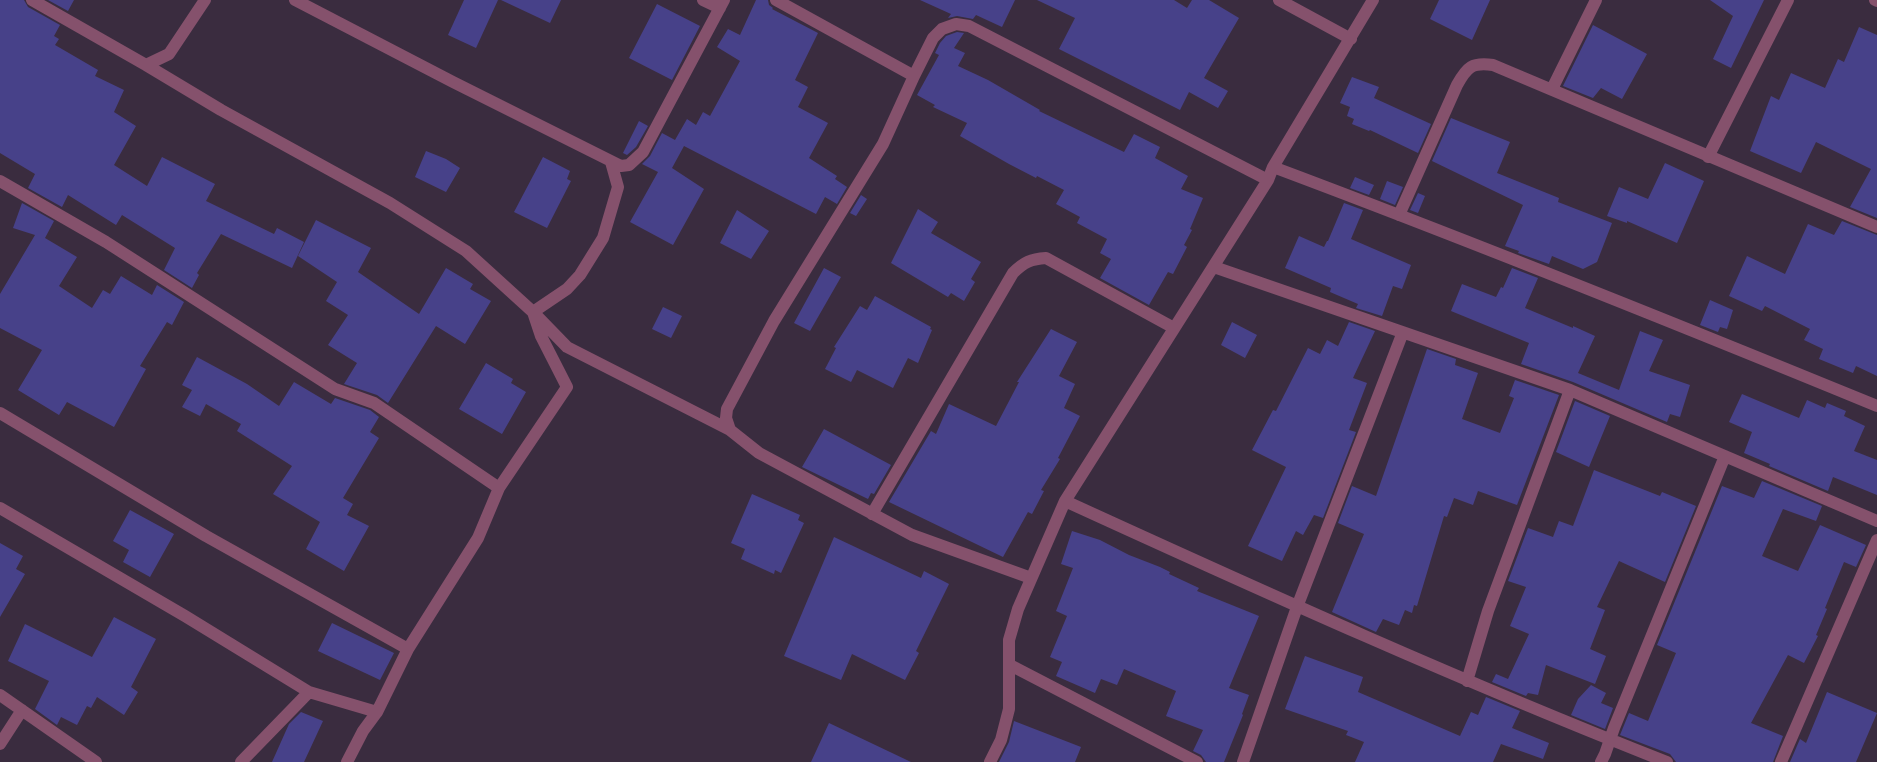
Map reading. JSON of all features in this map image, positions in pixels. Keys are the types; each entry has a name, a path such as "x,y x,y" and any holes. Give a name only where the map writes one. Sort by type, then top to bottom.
{"street":[{"path":"32,0 213,105 390,204 466,251 533,312 566,347 730,430 759,453 912,535 1031,578"},
{"path":"146,65 169,54 205,0"},
{"path":"295,0 621,166 629,165 643,152 722,4 703,0"},
{"path":"776,0 914,76"},
{"path":"1279,0 1351,39"},
{"path":"990,762 1001,740 1009,709 1009,640 1018,609 1065,502 1268,180 1273,168 1373,0"},
{"path":"1552,89 1596,0"},
{"path":"1708,157 1788,0"},
{"path":"730,430 726,418 726,409 774,321 883,144 933,38 942,29 956,24 968,26 1268,180"},
{"path":"1399,214 1457,85 1468,68 1480,63 1493,65 1552,89 1708,157 1877,227"},
{"path":"533,312 568,289 580,275 603,238 618,187 611,162"},
{"path":"1273,168 1399,214 1662,318 1877,406"},
{"path":"0,182 106,242 335,389 374,402 499,488"},
{"path":"872,514 1013,273 1022,264 1032,259 1046,258 1174,328"},
{"path":"1214,267 1570,390 1877,521"},
{"path":"347,762 363,731 377,712 408,649 478,538 499,488 566,387 541,336 533,312"},
{"path":"1243,762 1297,607 1403,332"},
{"path":"1467,681 1488,611 1570,390"},
{"path":"0,413 206,536 408,649"},
{"path":"1601,762 1725,456"},
{"path":"1065,502 1297,607 1467,681 1666,762"},
{"path":"0,508 185,616 309,692 377,712"},
{"path":"1781,762 1877,540"},
{"path":"1010,665 1197,762"},
{"path":"241,762 309,692"},
{"path":"0,695 96,762"},
{"path":"0,744 22,710"}],"building":[{"path":"0,0 24,0 28,7 60,25 54,36 59,39 55,45 98,70 95,76 124,90 114,112 136,126 114,165 147,186 162,157 215,184 206,201 274,234 277,228 304,242 292,268 221,234 197,273 199,275 192,288 164,270 175,248 122,215 116,225 68,195 62,207 28,188 35,174 0,153"},
{"path":"48,0 74,0 68,11"},
{"path":"464,0 498,0 476,48 448,35"},
{"path":"501,0 561,0 550,23"},
{"path":"756,0 768,0 772,9 818,33 795,80 808,87 798,107 828,123 809,158 837,176 835,179 847,187 837,204 825,197 816,214 684,146 672,168 704,189 673,245 630,222 658,172 642,164 650,156 662,133 675,140 687,119 696,125 703,112 710,116 740,61 717,47 728,29 740,35"},
{"path":"920,0 1015,0 1002,27 976,15 973,19 957,16 948,18 951,14"},
{"path":"1037,0 1174,0 1187,8 1192,0 1209,0 1239,18 1204,78 1228,91 1218,108 1189,92 1180,110 1059,49 1075,18"},
{"path":"1439,0 1490,0 1472,40 1430,19"},
{"path":"1710,0 1764,0 1731,68 1713,59 1733,16"},
{"path":"657,4 700,26 672,80 629,58"},
{"path":"1593,25 1647,54 1622,99 1601,88 1593,98 1563,86"},
{"path":"1859,27 1877,35 1877,218 1850,207 1871,169 1816,142 1801,173 1750,151 1771,96 1779,100 1791,73 1825,88 1838,59 1844,62"},
{"path":"957,32 964,33 954,48 965,53 958,66 988,80 1039,111 1124,152 1134,134 1160,147 1155,158 1188,176 1181,189 1203,198 1190,229 1192,230 1184,245 1187,247 1173,274 1168,272 1149,305 1100,278 1111,259 1100,253 1107,239 1077,223 1080,217 1056,204 1064,190 1009,164 960,136 967,123 933,107 935,105 917,95 939,55 935,53 940,43 946,36"},
{"path":"1352,77 1379,87 1374,98 1431,124 1418,153 1370,130 1352,124 1354,119 1347,116 1350,107 1340,103"},
{"path":"1451,118 1510,142 1497,173 1559,198 1558,202 1612,223 1597,262 1583,269 1552,256 1549,264 1518,253 1519,251 1505,246 1523,205 1432,161"},
{"path":"639,121 648,126 636,147 627,155 623,153"},
{"path":"426,151 446,159 460,168 446,192 415,177"},
{"path":"543,157 570,171 567,179 571,181 547,228 514,212"},
{"path":"1665,163 1704,181 1677,243 1627,221 1627,223 1607,216 1619,187 1648,199"},
{"path":"1355,177 1374,185 1369,195 1350,188"},
{"path":"1387,181 1403,187 1395,205 1380,199"},
{"path":"1418,193 1425,196 1418,213 1410,210"},
{"path":"861,195 867,199 856,216 850,213"},
{"path":"22,203 54,221 45,238 77,257 59,286 92,308 103,290 110,294 121,276 152,295 157,285 184,302 172,325 167,322 140,366 146,369 114,427 67,402 59,415 18,390 42,350 0,328 0,294 35,235 13,228"},
{"path":"1344,203 1363,210 1351,239 1411,265 1402,289 1393,286 1382,316 1356,308 1358,304 1330,292 1331,288 1285,268 1299,236 1324,247"},
{"path":"918,209 938,222 931,233 981,262 971,279 975,282 964,301 951,293 948,297 891,263"},
{"path":"737,210 769,231 751,259 720,243"},
{"path":"316,220 371,248 358,272 419,314 446,268 473,284 470,289 491,301 465,344 436,326 388,403 377,395 344,384 357,363 328,345 348,315 326,301 337,282 298,256"},
{"path":"1842,221 1877,235 1877,376 1856,366 1853,373 1819,359 1823,349 1804,340 1810,329 1765,306 1762,311 1729,296 1747,256 1785,274 1808,224 1834,235"},
{"path":"824,268 841,277 810,331 794,323"},
{"path":"1512,268 1538,278 1525,308 1595,336 1578,373 1619,390 1640,331 1663,340 1649,371 1690,385 1680,417 1670,414 1667,422 1573,382 1521,364 1529,343 1451,311 1462,284 1496,297 1501,287 1503,288"},
{"path":"875,296 931,327 930,329 932,330 918,363 908,358 893,388 857,370 851,382 825,369 836,348 834,347 860,306 867,310"},
{"path":"1710,300 1733,310 1727,329 1720,327 1718,332 1700,325"},
{"path":"663,307 682,316 671,338 652,329"},
{"path":"1232,322 1257,335 1245,358 1221,345"},
{"path":"1349,322 1375,331 1353,378 1367,383 1349,430 1356,432 1323,518 1314,515 1303,535 1296,531 1282,561 1248,546 1286,467 1252,450 1273,410 1276,411 1308,348 1320,354 1327,340 1338,346"},
{"path":"1051,329 1077,342 1059,376 1075,384 1064,408 1080,416 1058,458 1060,459 1041,490 1044,491 1032,514 1028,512 1003,557 889,502 931,431 936,434 949,404 996,426 1019,382 1017,382"},
{"path":"1427,349 1456,359 1455,365 1478,373 1462,419 1500,433 1514,398 1509,396 1515,380 1559,395 1517,505 1478,491 1473,505 1454,498 1447,517 1444,516 1417,606 1414,605 1412,613 1405,610 1399,625 1383,619 1376,632 1332,612 1364,534 1338,523 1352,486 1376,496"},
{"path":"197,357 247,384 279,406 294,382 331,404 335,398 370,410 379,417 370,432 379,438 343,498 353,504 347,515 369,526 344,571 306,549 320,522 273,494 292,466 237,431 241,424 206,404 200,416 182,407 192,390 182,385"},
{"path":"486,363 513,379 511,383 526,392 502,434 459,409"},
{"path":"1742,394 1799,418 1807,400 1825,408 1827,403 1846,411 1844,416 1865,426 1854,451 1877,460 1877,495 1833,477 1828,491 1769,466 1770,464 1744,453 1752,432 1729,422"},
{"path":"1575,401 1610,416 1589,467 1556,452"},
{"path":"824,429 891,465 874,494 871,493 868,499 802,467"},
{"path":"1594,470 1660,496 1662,492 1696,506 1665,582 1619,561 1597,607 1605,610 1590,649 1606,656 1595,684 1546,665 1538,695 1528,693 1526,696 1492,682 1496,674 1508,679 1529,634 1510,626 1526,587 1508,581 1528,528 1553,537 1559,521 1573,526"},
{"path":"1762,481 1822,506 1816,521 1783,509 1762,556 1798,571 1820,525 1866,545 1856,567 1844,562 1825,608 1827,609 1816,635 1818,636 1804,663 1788,655 1751,723 1783,736 1773,762 1676,762 1670,754 1620,735 1629,713 1648,721 1676,653 1657,645 1722,486 1754,498"},
{"path":"752,494 800,515 798,520 804,523 781,573 775,570 774,574 741,559 745,549 731,543"},
{"path":"130,510 174,534 150,577 123,562 129,550 113,541"},
{"path":"1072,531 1100,540 1129,555 1160,567 1170,572 1169,574 1199,588 1197,591 1259,616 1229,688 1249,695 1224,762 1206,762 1201,755 1193,751 1203,730 1166,716 1176,691 1124,669 1117,685 1101,679 1095,693 1056,676 1062,662 1050,657 1067,616 1056,611 1073,568 1061,564"},
{"path":"834,537 921,578 924,571 949,584 916,651 919,653 905,680 852,654 841,680 784,656"},
{"path":"0,543 23,556 16,569 25,574 0,617"},
{"path":"114,617 156,639 131,687 138,692 124,715 97,697 91,708 87,706 77,725 61,717 57,725 35,709 49,681 8,661 25,624 92,657"},
{"path":"332,623 394,653 380,680 318,651"},
{"path":"1305,656 1363,677 1358,692 1460,736 1471,712 1478,715 1486,697 1520,711 1512,728 1549,743 1543,759 1501,744 1493,762 1355,762 1364,742 1346,735 1348,731 1285,709"},
{"path":"1591,685 1606,693 1601,703 1613,708 1605,729 1571,715 1578,699"},
{"path":"1827,692 1877,713 1856,762 1790,762 1800,739 1806,743"},
{"path":"301,712 323,721 304,762 272,762 289,724"},
{"path":"1014,721 1081,747 1075,762 999,762 1009,742"},
{"path":"829,723 911,762 811,762"}]}
